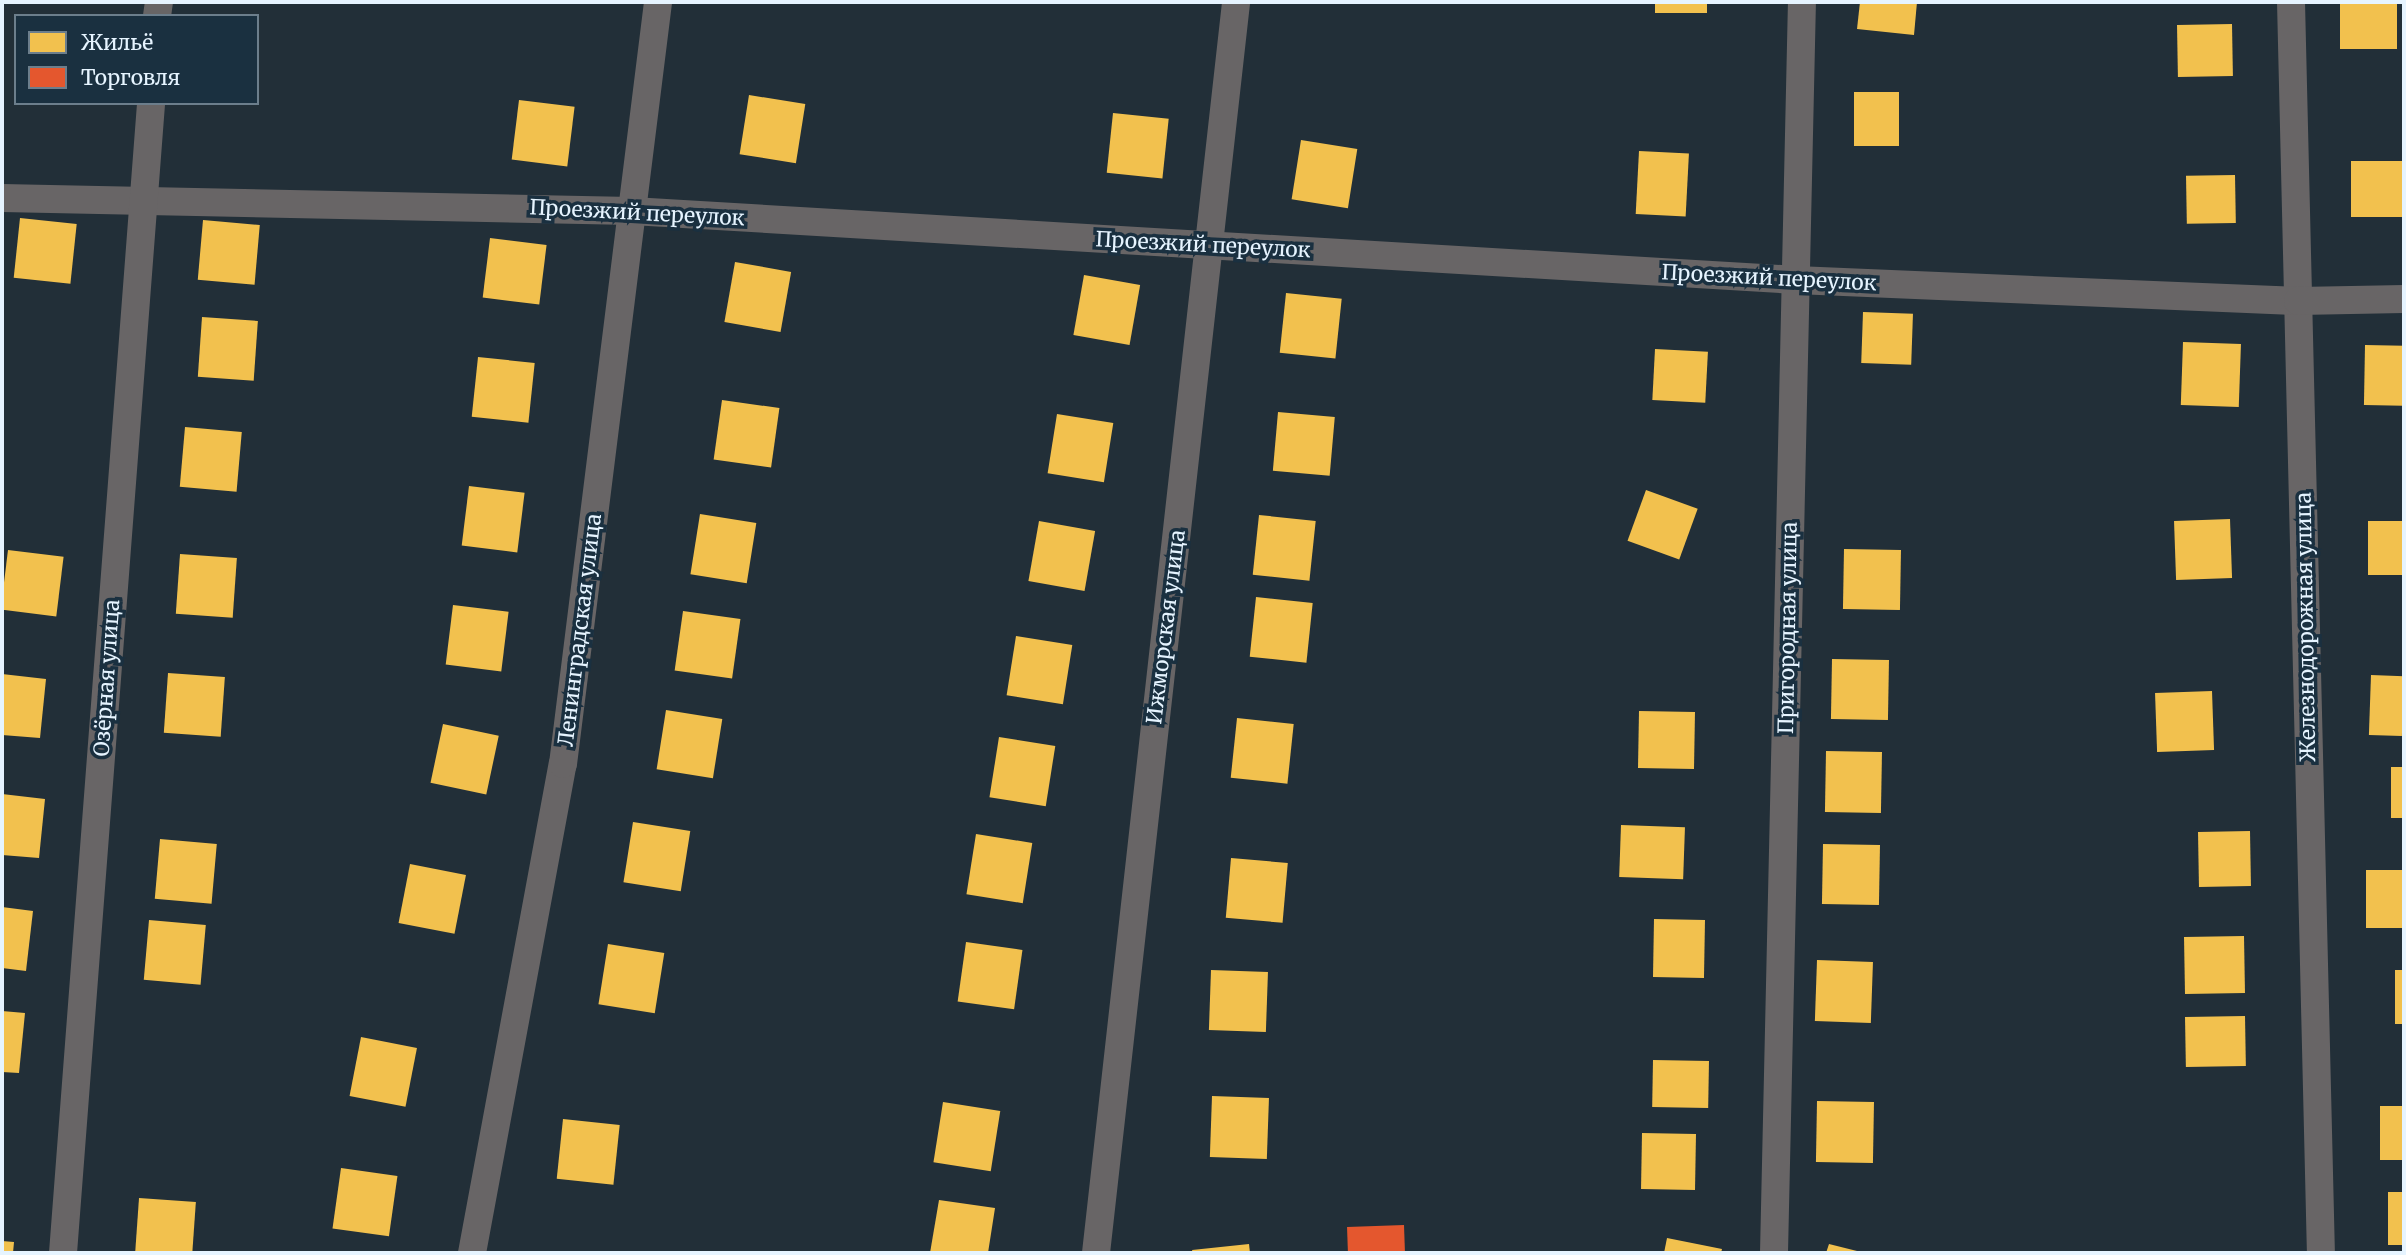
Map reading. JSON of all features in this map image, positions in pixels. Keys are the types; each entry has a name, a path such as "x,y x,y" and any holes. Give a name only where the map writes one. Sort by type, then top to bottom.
{"street":[{"name":"Ленинградская улица","path":"472,1253 563,764 658,2"},
{"name":"Ижморская улица","path":"1096,1253 1236,2"},
{"name":"Пригородная улица","path":"1774,1253 1802,2"},
{"name":"Железнодорожная улица","path":"2291,2 2321,1253"},
{"name":"Озёрная улица","path":"63,1253 151,105"},
{"name":"Проезжий переулок","path":"2,198 144,196 632,211 1796,280 2298,301 2404,299"}],"building: Жильё":[{"path":"1655,2 1707,2 1707,13 1655,13"},
{"path":"1860,2 1917,2 1914,35 1857,29"},
{"path":"2340,2 2397,2 2397,49 2340,49"},
{"path":"2232,24 2233,76 2178,77 2177,25"},
{"path":"1854,92 1899,92 1899,146 1854,146"},
{"path":"749,95 805,104 796,163 740,154"},
{"path":"519,100 575,107 567,166 512,160"},
{"path":"1113,113 1169,119 1162,179 1107,173"},
{"path":"1301,140 1357,149 1348,208 1292,199"},
{"path":"1639,151 1689,154 1686,217 1636,214"},
{"path":"2351,161 2404,161 2404,217 2351,217"},
{"path":"2235,175 2236,223 2187,224 2186,176"},
{"path":"20,218 77,224 70,284 14,278"},
{"path":"203,220 260,225 255,285 198,280"},
{"path":"490,238 547,245 539,304 483,298"},
{"path":"735,262 791,272 781,332 724,322"},
{"path":"1084,275 1140,285 1130,345 1073,335"},
{"path":"1286,293 1342,299 1335,359 1280,353"},
{"path":"1863,312 1913,314 1911,365 1861,363"},
{"path":"202,317 258,321 254,381 198,377"},
{"path":"2183,342 2241,344 2239,407 2181,405"},
{"path":"2365,345 2404,346 2403,406 2364,405"},
{"path":"1655,349 1708,352 1705,403 1652,400"},
{"path":"478,357 535,363 528,423 472,417"},
{"path":"722,400 779,408 771,467 714,459"},
{"path":"1278,412 1335,417 1330,476 1273,471"},
{"path":"1057,414 1113,423 1104,482 1048,473"},
{"path":"185,427 242,432 237,492 180,487"},
{"path":"469,486 525,493 517,552 462,546"},
{"path":"1646,490 1698,509 1679,560 1628,541"},
{"path":"700,514 756,523 747,583 690,574"},
{"path":"1259,515 1316,521 1309,581 1253,575"},
{"path":"2230,519 2232,578 2176,580 2174,521"},
{"path":"1039,521 1095,531 1085,591 1028,581"},
{"path":"2368,521 2404,521 2404,575 2368,575"},
{"path":"1844,549 1901,550 1900,610 1843,609"},
{"path":"8,550 64,557 56,616 2,610"},
{"path":"180,554 237,558 233,618 176,614"},
{"path":"1256,597 1313,603 1306,663 1250,657"},
{"path":"453,605 509,612 501,671 446,665"},
{"path":"683,611 740,619 732,678 675,670"},
{"path":"1016,636 1072,645 1063,704 1007,695"},
{"path":"1832,659 1889,660 1888,720 1831,719"},
{"path":"168,673 225,677 221,737 164,733"},
{"path":"2,674 46,679 40,738 2,735"},
{"path":"2371,675 2404,676 2402,736 2369,735"},
{"path":"2212,691 2214,750 2157,752 2155,693"},
{"path":"666,710 722,719 713,778 657,769"},
{"path":"1639,711 1695,712 1694,769 1638,768"},
{"path":"1237,718 1294,724 1287,784 1231,778"},
{"path":"443,724 499,736 486,795 431,783"},
{"path":"999,737 1055,746 1046,806 989,797"},
{"path":"1826,751 1882,752 1881,813 1825,812"},
{"path":"2391,767 2404,767 2404,818 2391,818"},
{"path":"2,794 45,799 39,858 2,855"},
{"path":"633,822 690,831 681,891 623,882"},
{"path":"1621,825 1685,827 1683,879 1619,877"},
{"path":"2250,831 2251,886 2199,887 2198,832"},
{"path":"976,834 1032,843 1023,903 966,894"},
{"path":"160,839 217,844 212,904 155,899"},
{"path":"1823,844 1880,845 1879,905 1822,904"},
{"path":"1231,858 1288,863 1283,923 1226,918"},
{"path":"410,864 466,875 455,934 399,923"},
{"path":"2366,870 2404,870 2404,928 2366,928"},
{"path":"2,907 33,911 26,971 2,968"},
{"path":"1654,919 1705,920 1704,978 1653,977"},
{"path":"149,920 206,925 201,985 144,980"},
{"path":"2244,936 2245,993 2185,994 2184,937"},
{"path":"966,942 1022,950 1014,1009 958,1001"},
{"path":"608,944 664,953 655,1013 598,1004"},
{"path":"1817,960 1873,962 1871,1023 1815,1021"},
{"path":"1211,970 1268,972 1266,1032 1209,1030"},
{"path":"2395,970 2404,970 2404,1024 2395,1024"},
{"path":"2,1011 25,1013 19,1073 2,1072"},
{"path":"2245,1016 2246,1066 2186,1067 2185,1017"},
{"path":"361,1037 417,1048 406,1107 350,1096"},
{"path":"1653,1060 1709,1061 1708,1108 1652,1107"},
{"path":"1212,1096 1269,1098 1267,1159 1210,1157"},
{"path":"1817,1101 1874,1102 1873,1163 1816,1162"},
{"path":"943,1102 1000,1111 991,1171 933,1162"},
{"path":"2380,1106 2404,1106 2404,1160 2380,1160"},
{"path":"563,1119 620,1125 613,1185 557,1179"},
{"path":"1642,1133 1696,1134 1695,1190 1641,1189"},
{"path":"341,1168 397,1176 389,1236 333,1228"},
{"path":"2388,1192 2404,1192 2404,1245 2388,1245"},
{"path":"139,1198 196,1202 192,1253 135,1253"},
{"path":"939,1200 995,1208 988,1253 930,1253"},
{"path":"1667,1238 1722,1249 1721,1253 1664,1253"},
{"path":"2,1241 14,1242 13,1253 2,1253"},
{"path":"1249,1244 1250,1253 1193,1253 1192,1250"},
{"path":"1829,1244 1861,1252 1861,1253 1826,1253"}],"building: Торговля":[{"path":"1404,1225 1405,1253 1348,1253 1347,1227"}]}
